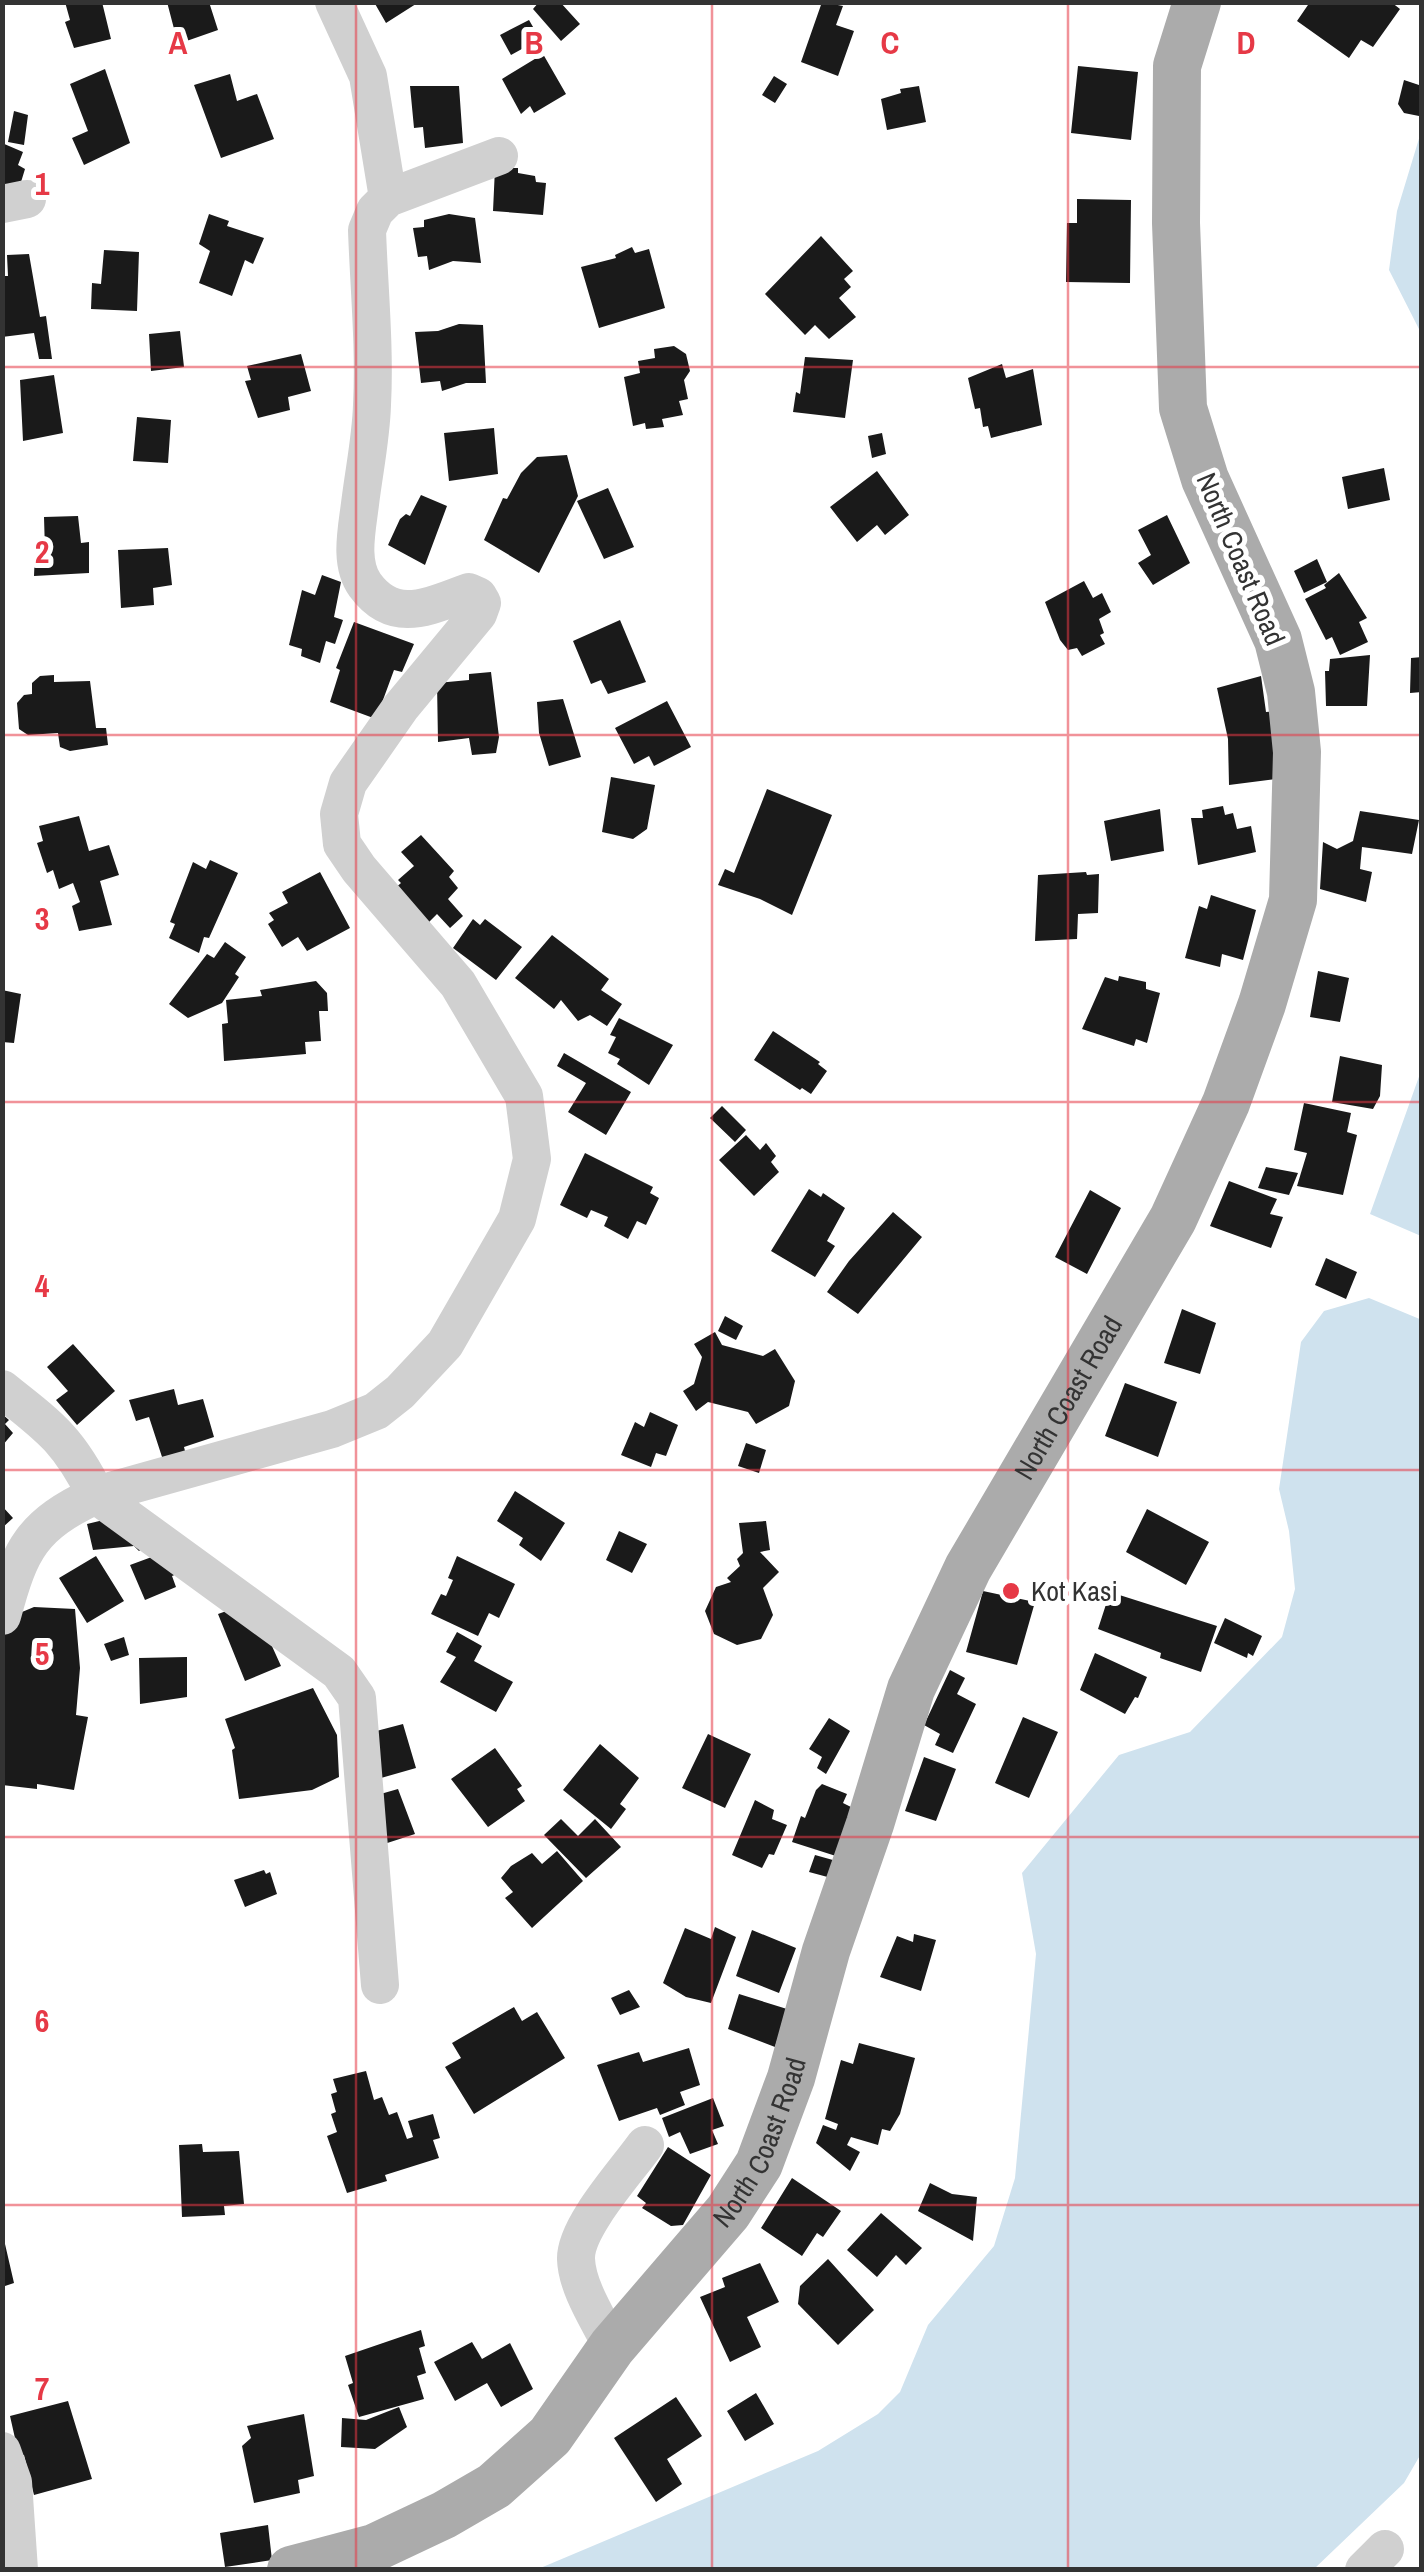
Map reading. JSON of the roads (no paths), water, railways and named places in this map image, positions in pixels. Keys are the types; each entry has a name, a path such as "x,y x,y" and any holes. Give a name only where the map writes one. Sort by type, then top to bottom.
{"main road":[{"name":"North Coast Road","path":"291,2570 374,2548 494,2486 550,2436 612,2346 728,2212 759,2164 791,2078 826,1951 911,1689 968,1568 1173,1220 1226,1103 1282,945 1293,900 1296,752 1286,664 1205,479 1184,408 1176,223 1177,66 1197,2"}],"street":[{"path":"334,2 368,76 388,198"},
{"path":"2,1616 23,1556 39,1529 60,1512 96,1494 332,1430 376,1411 400,1392 445,1344 517,1220 532,1158 524,1096 458,984 358,869 342,844 339,814 348,783 401,707 478,614 482,603 478,596 468,592 418,611 402,610 372,593 362,582 356,565 372,404 366,230 374,211 388,198 500,156"},
{"path":"2,1389 61,1436 79,1460 96,1494 339,1672 357,1698 380,1985"},
{"path":"612,2346 581,2281 577,2248 584,2231 645,2145"},
{"path":"2,2451 13,2482 19,2570"}],"water":[{"path":"1421,132 1422,333 1389,270 1397,211"},
{"path":"1421,1071 1421,1236 1370,1214"},
{"path":"1369,1298 1422,1320 1422,2452 1404,2483 1314,2569 538,2569 818,2451 878,2414 900,2392 928,2325 994,2246 1015,2178 1036,1954 1022,1873 1119,1755 1190,1732 1282,1637 1295,1589 1289,1531 1279,1489 1301,1342 1324,1311"}],"place":[{"name":"Kot Kasi","path":"1011,1591"}]}
